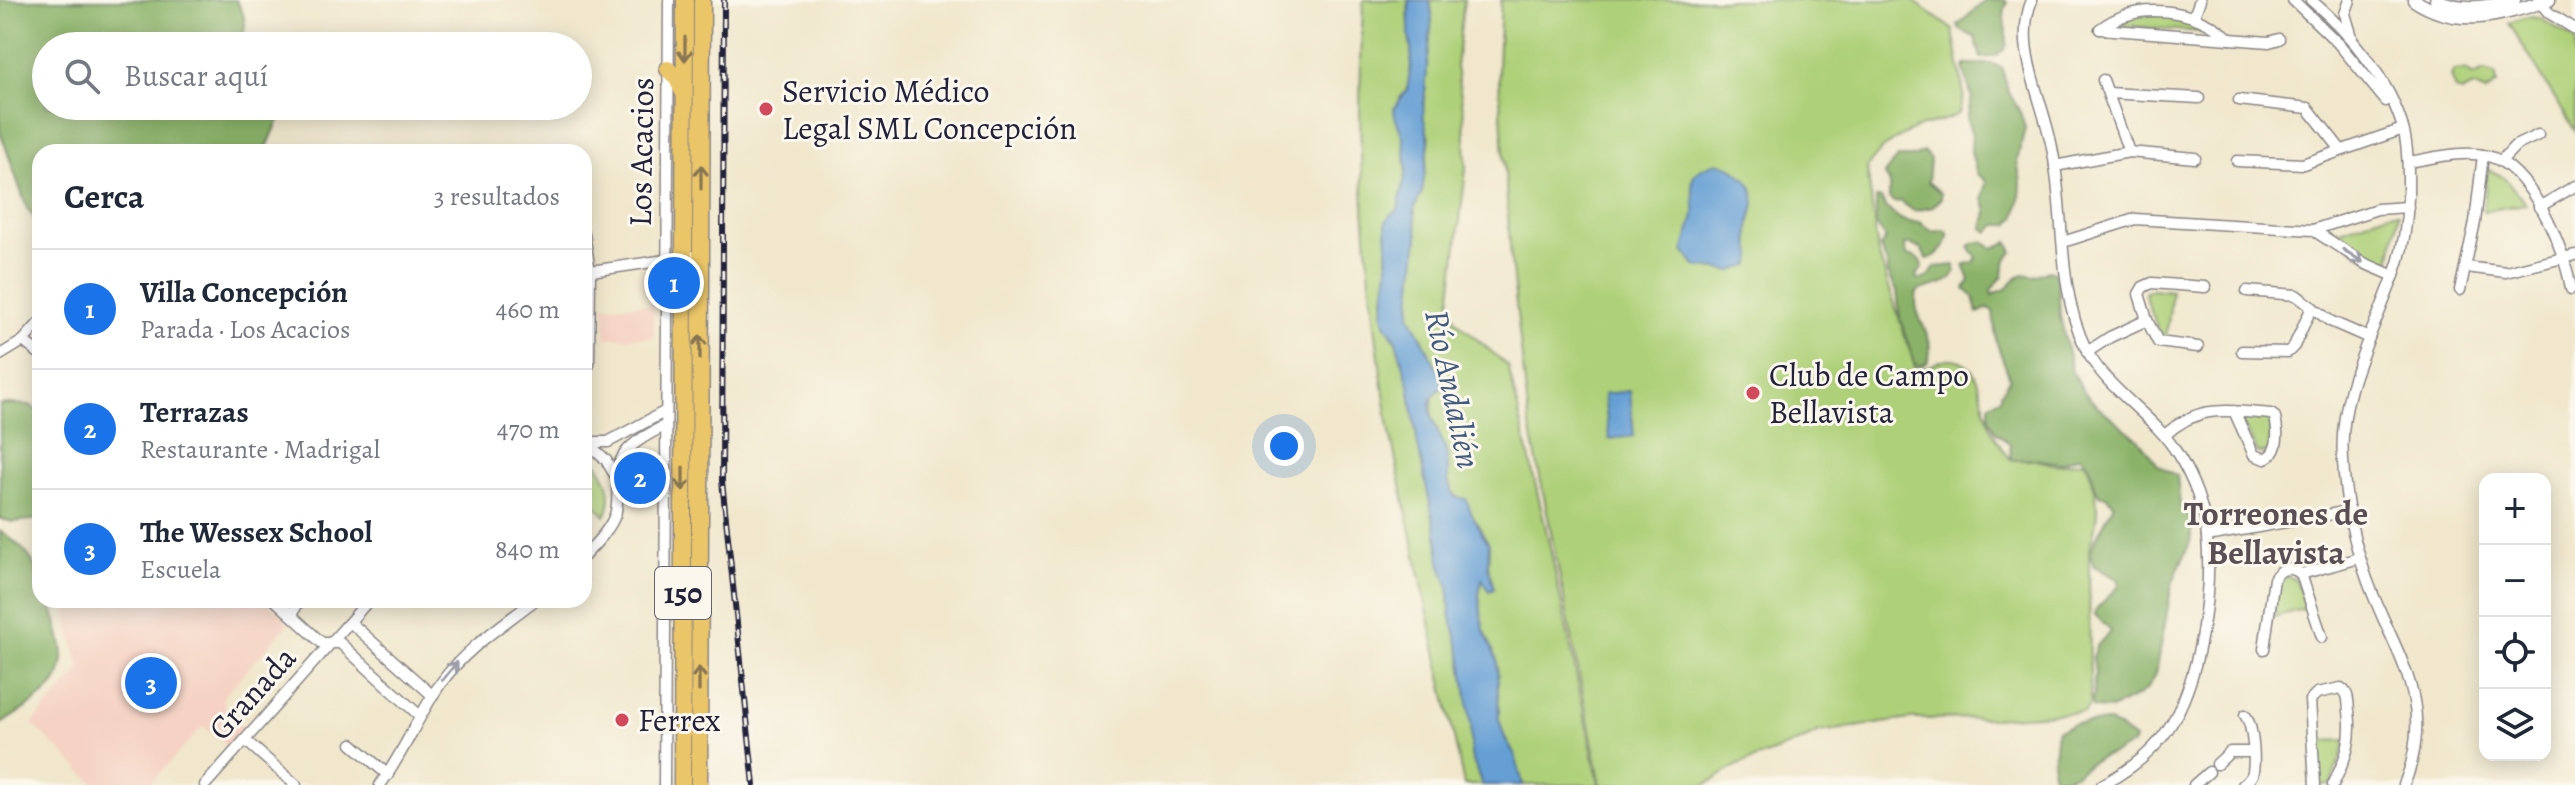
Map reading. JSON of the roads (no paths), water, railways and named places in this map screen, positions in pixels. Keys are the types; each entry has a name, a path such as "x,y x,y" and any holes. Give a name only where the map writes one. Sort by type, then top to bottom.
{"highway":[{"name":"150","path":"685,0 685,98 692,255 699,785"},
{"name":"150","path":"682,785 684,401 702,0"},
{"path":"668,69 681,85 685,98"},
{"path":"666,418 684,401"}],"street":[{"name":"Los Acacios","path":"664,785 669,0"},
{"path":"2032,0 2026,22 2028,55 2055,166 2072,304 2087,352 2110,382 2165,435 2187,471 2207,536 2207,582 2200,635 2177,713 2152,748 2125,771 2102,785"},
{"path":"2194,16 2200,0"},
{"path":"2293,0 2368,77 2403,129"},
{"path":"2311,0 2358,50 2389,93 2403,129 2408,162 2408,207 2403,247 2350,388 2344,419 2343,459 2360,558 2413,691 2417,738 2415,755 2404,785"},
{"path":"2315,20 2330,0"},
{"path":"2324,29 2350,0"},
{"path":"2350,0 2346,20 2358,50"},
{"path":"2414,0 2435,12 2463,19 2493,17 2514,3"},
{"path":"2436,0 2451,6 2472,8 2542,1 2549,13 2575,29"},
{"path":"2230,39 2194,16 2170,11 2142,12 2117,19 2100,29 2230,39 2269,42 2279,39"},
{"path":"2103,80 2129,152"},
{"path":"2108,93 2199,98"},
{"path":"2239,100 2305,106 2314,113 2341,150"},
{"path":"2237,161 2296,165 2334,155 2403,129"},
{"path":"2501,161 2515,146 2538,135"},
{"path":"2055,166 2129,152 2195,158"},
{"path":"2408,162 2460,154 2483,155 2501,161 2522,179 2539,207 2563,257 2571,289"},
{"path":"2460,290 2483,155"},
{"path":"2539,207 2575,186"},
{"path":"2063,242 2122,221 2146,218 2313,230 2377,209 2408,207"},
{"path":"2313,230 2364,263 2394,276"},
{"path":"592,271 692,255"},
{"path":"2466,267 2506,272 2575,255"},
{"path":"2198,347 2160,343 2154,337 2139,297 2145,285 2152,283 2205,287"},
{"path":"2247,291 2290,293 2338,326 2369,338"},
{"path":"2242,351 2288,352 2294,346 2312,307"},
{"path":"2087,352 2110,337 2147,320"},
{"path":"0,355 23,341 32,331"},
{"path":"23,341 32,348"},
{"path":"2165,435 2181,421 2197,413 2217,410 2234,411 2275,417 2276,446 2272,455 2265,459 2254,455 2234,411"},
{"path":"592,443 617,439 666,418"},
{"path":"592,546 613,519 620,462 628,448 666,418"},
{"path":"592,448 606,460 617,479"},
{"path":"2207,536 2350,511"},
{"path":"2301,574 2360,558"},
{"path":"2264,649 2274,579 2286,568 2295,569 2301,574 2322,637"},
{"path":"284,608 319,641 340,643 420,716"},
{"path":"292,615 295,608"},
{"name":"Granada","path":"205,785 362,608"},
{"path":"380,785 432,695 466,653 520,608"},
{"path":"350,622 432,695"},
{"path":"2315,785 2310,700 2314,694 2341,688 2348,694 2352,736 2333,785"},
{"path":"2243,785 2252,773 2251,725 2245,715"},
{"path":"245,740 296,785"},
{"path":"352,744 388,775"},
{"path":"2194,785 2230,752 2252,752"}],"water":[{"path":"1409,0 1430,0 1432,16 1423,114 1429,141 1422,192 1414,209 1418,236 1410,315 1441,376 1443,386 1432,398 1430,407 1447,455 1450,486 1455,497 1466,499 1474,520 1489,544 1488,566 1494,589 1489,591 1482,579 1479,594 1483,628 1497,660 1499,720 1515,755 1523,785 1482,785 1471,755 1471,724 1461,654 1450,614 1449,588 1440,562 1409,384 1395,338 1383,315 1388,268 1386,222 1398,210 1407,168 1403,137 1394,108 1407,90 1412,57"},
{"path":"1717,163 1726,165 1748,181 1754,196 1749,227 1751,262 1749,266 1732,271 1695,266 1684,251 1693,218 1692,181 1698,171"},
{"path":"1630,391 1634,436 1609,439 1604,394"}],"railway":[{"path":"724,0 722,481 754,785"}],"place":[{"name":"Servicio Médico Legal SML Concepción","path":"766,109"},
{"name":"Villa Concepción","path":"674,283"},
{"name":"Club de Campo Bellavista","path":"1753,393"},
{"name":"Terrazas","path":"640,478"},
{"name":"The Wessex School","path":"151,683"},
{"name":"Ferrex","path":"622,720"}],"district":[{"name":"Torreones de Bellavista","path":"2276,532"}],"water label":[{"name":"Río Andalién","path":"1453,389"}]}
